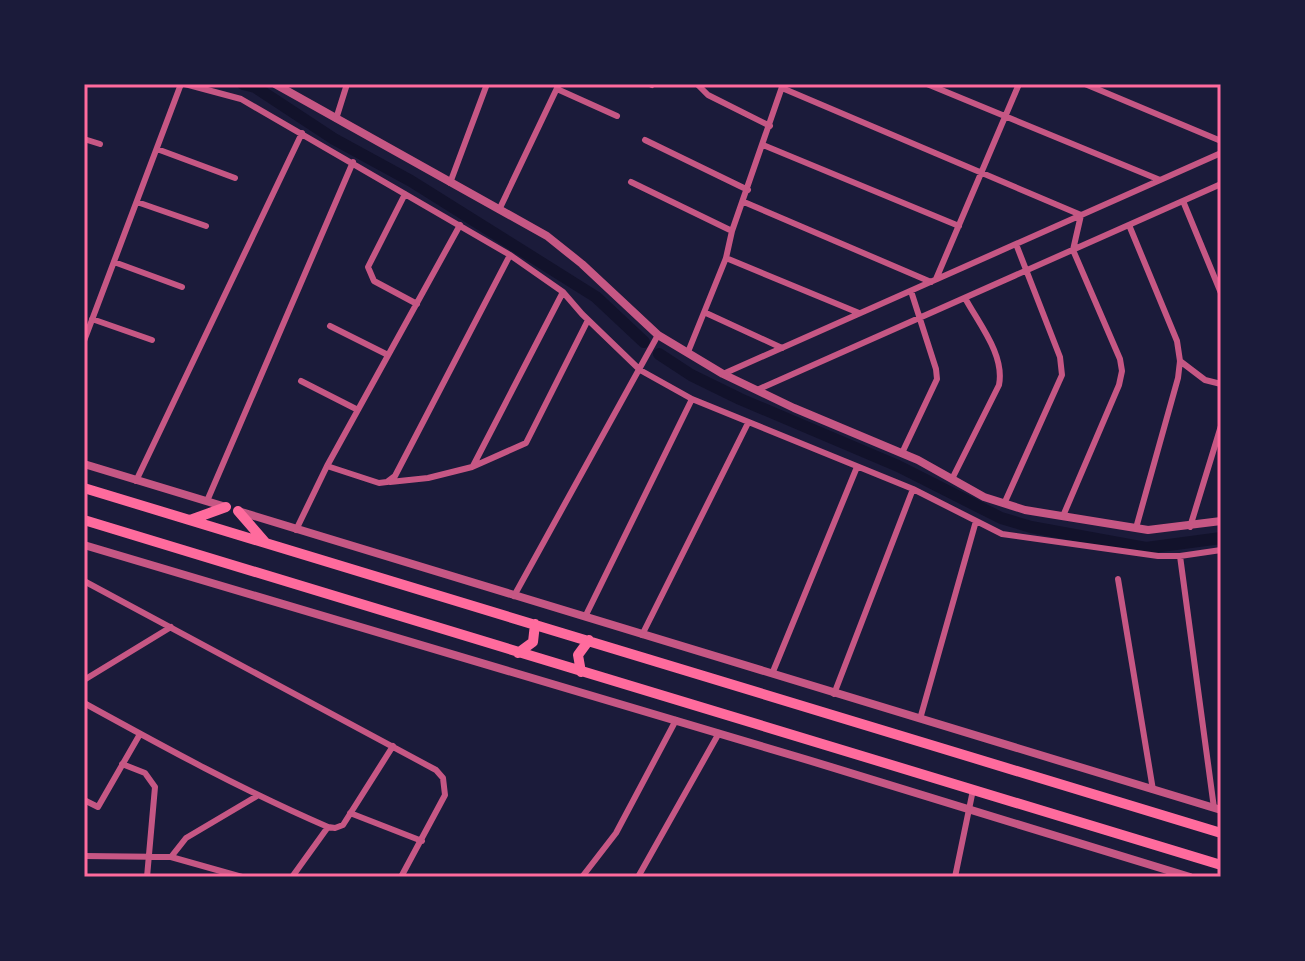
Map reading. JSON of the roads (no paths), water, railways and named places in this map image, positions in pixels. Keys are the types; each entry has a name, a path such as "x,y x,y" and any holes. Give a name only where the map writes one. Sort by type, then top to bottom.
{"main road":[{"path":"84,488 1221,833"},
{"path":"190,520 226,507"},
{"path":"238,511 266,543"},
{"path":"84,520 1221,865"},
{"path":"518,653 533,642 535,624"},
{"path":"581,672 578,655 589,640"}],"street":[{"path":"84,341 183,84 241,99 510,255 563,292 640,370 692,399 913,489 1002,534 1128,553 1180,556 1221,550"},
{"path":"275,84 547,236 582,264 658,335 723,374 902,453 1004,505 1148,530 1221,521"},
{"path":"336,119 347,84"},
{"path":"450,183 487,84"},
{"path":"697,84 708,95 770,126"},
{"path":"927,84 1160,180"},
{"path":"934,280 1019,84"},
{"path":"1085,84 1221,141"},
{"path":"499,210 558,86 617,116"},
{"path":"688,352 726,258 732,231 782,86 1081,215"},
{"path":"136,481 302,133"},
{"path":"84,139 100,144"},
{"path":"645,140 748,190"},
{"path":"763,145 959,226"},
{"path":"157,149 235,178"},
{"path":"723,374 1221,153"},
{"path":"207,501 353,162"},
{"path":"631,182 732,231"},
{"path":"757,390 1221,184"},
{"path":"405,194 368,267 374,281 417,304"},
{"path":"1183,201 1221,293"},
{"path":"137,202 206,226"},
{"path":"744,202 934,280"},
{"path":"1063,516 1119,385 1122,371 1120,359 1073,250 1081,215"},
{"path":"296,530 327,466 460,225"},
{"path":"1129,225 1177,341 1180,361 1136,528"},
{"path":"1004,505 1062,375 1060,357 1016,244"},
{"path":"387,482 395,476 510,255"},
{"path":"726,258 860,313"},
{"path":"114,262 182,287"},
{"path":"902,453 937,379 911,291"},
{"path":"472,467 563,292"},
{"path":"952,479 999,385 1001,375 995,352 965,298"},
{"path":"706,313 783,348"},
{"path":"92,319 152,340"},
{"path":"327,466 379,483 428,478 472,467 526,443 588,320"},
{"path":"330,326 388,355"},
{"path":"514,596 658,335"},
{"path":"1180,361 1205,380 1221,384"},
{"path":"301,381 358,410"},
{"path":"585,617 692,399"},
{"path":"642,635 748,423"},
{"path":"1190,527 1221,426"},
{"path":"84,464 1218,809 1180,556"},
{"path":"772,674 857,467"},
{"path":"834,694 913,489"},
{"path":"920,719 976,521"},
{"path":"84,545 676,720 1190,877"},
{"path":"1118,579 1153,790"},
{"path":"84,581 436,770 443,778 445,795 401,877"},
{"path":"84,680 171,627"},
{"path":"84,703 257,796 335,828 343,825 393,746"},
{"path":"582,877 616,833 676,720"},
{"path":"638,877 719,733"},
{"path":"84,800 98,807 140,734"},
{"path":"122,764 145,773 155,787 147,877"},
{"path":"955,877 973,790"},
{"path":"171,857 186,838 257,796"},
{"path":"350,813 422,841"},
{"path":"292,877 328,827"},
{"path":"84,856 171,857 242,877"}],"waterway":[{"path":"243,84 255,87 334,139 411,181 596,297 644,342"},
{"path":"659,354 691,375 740,399 898,466 1001,518 1031,527 1146,548 1221,538"}]}
